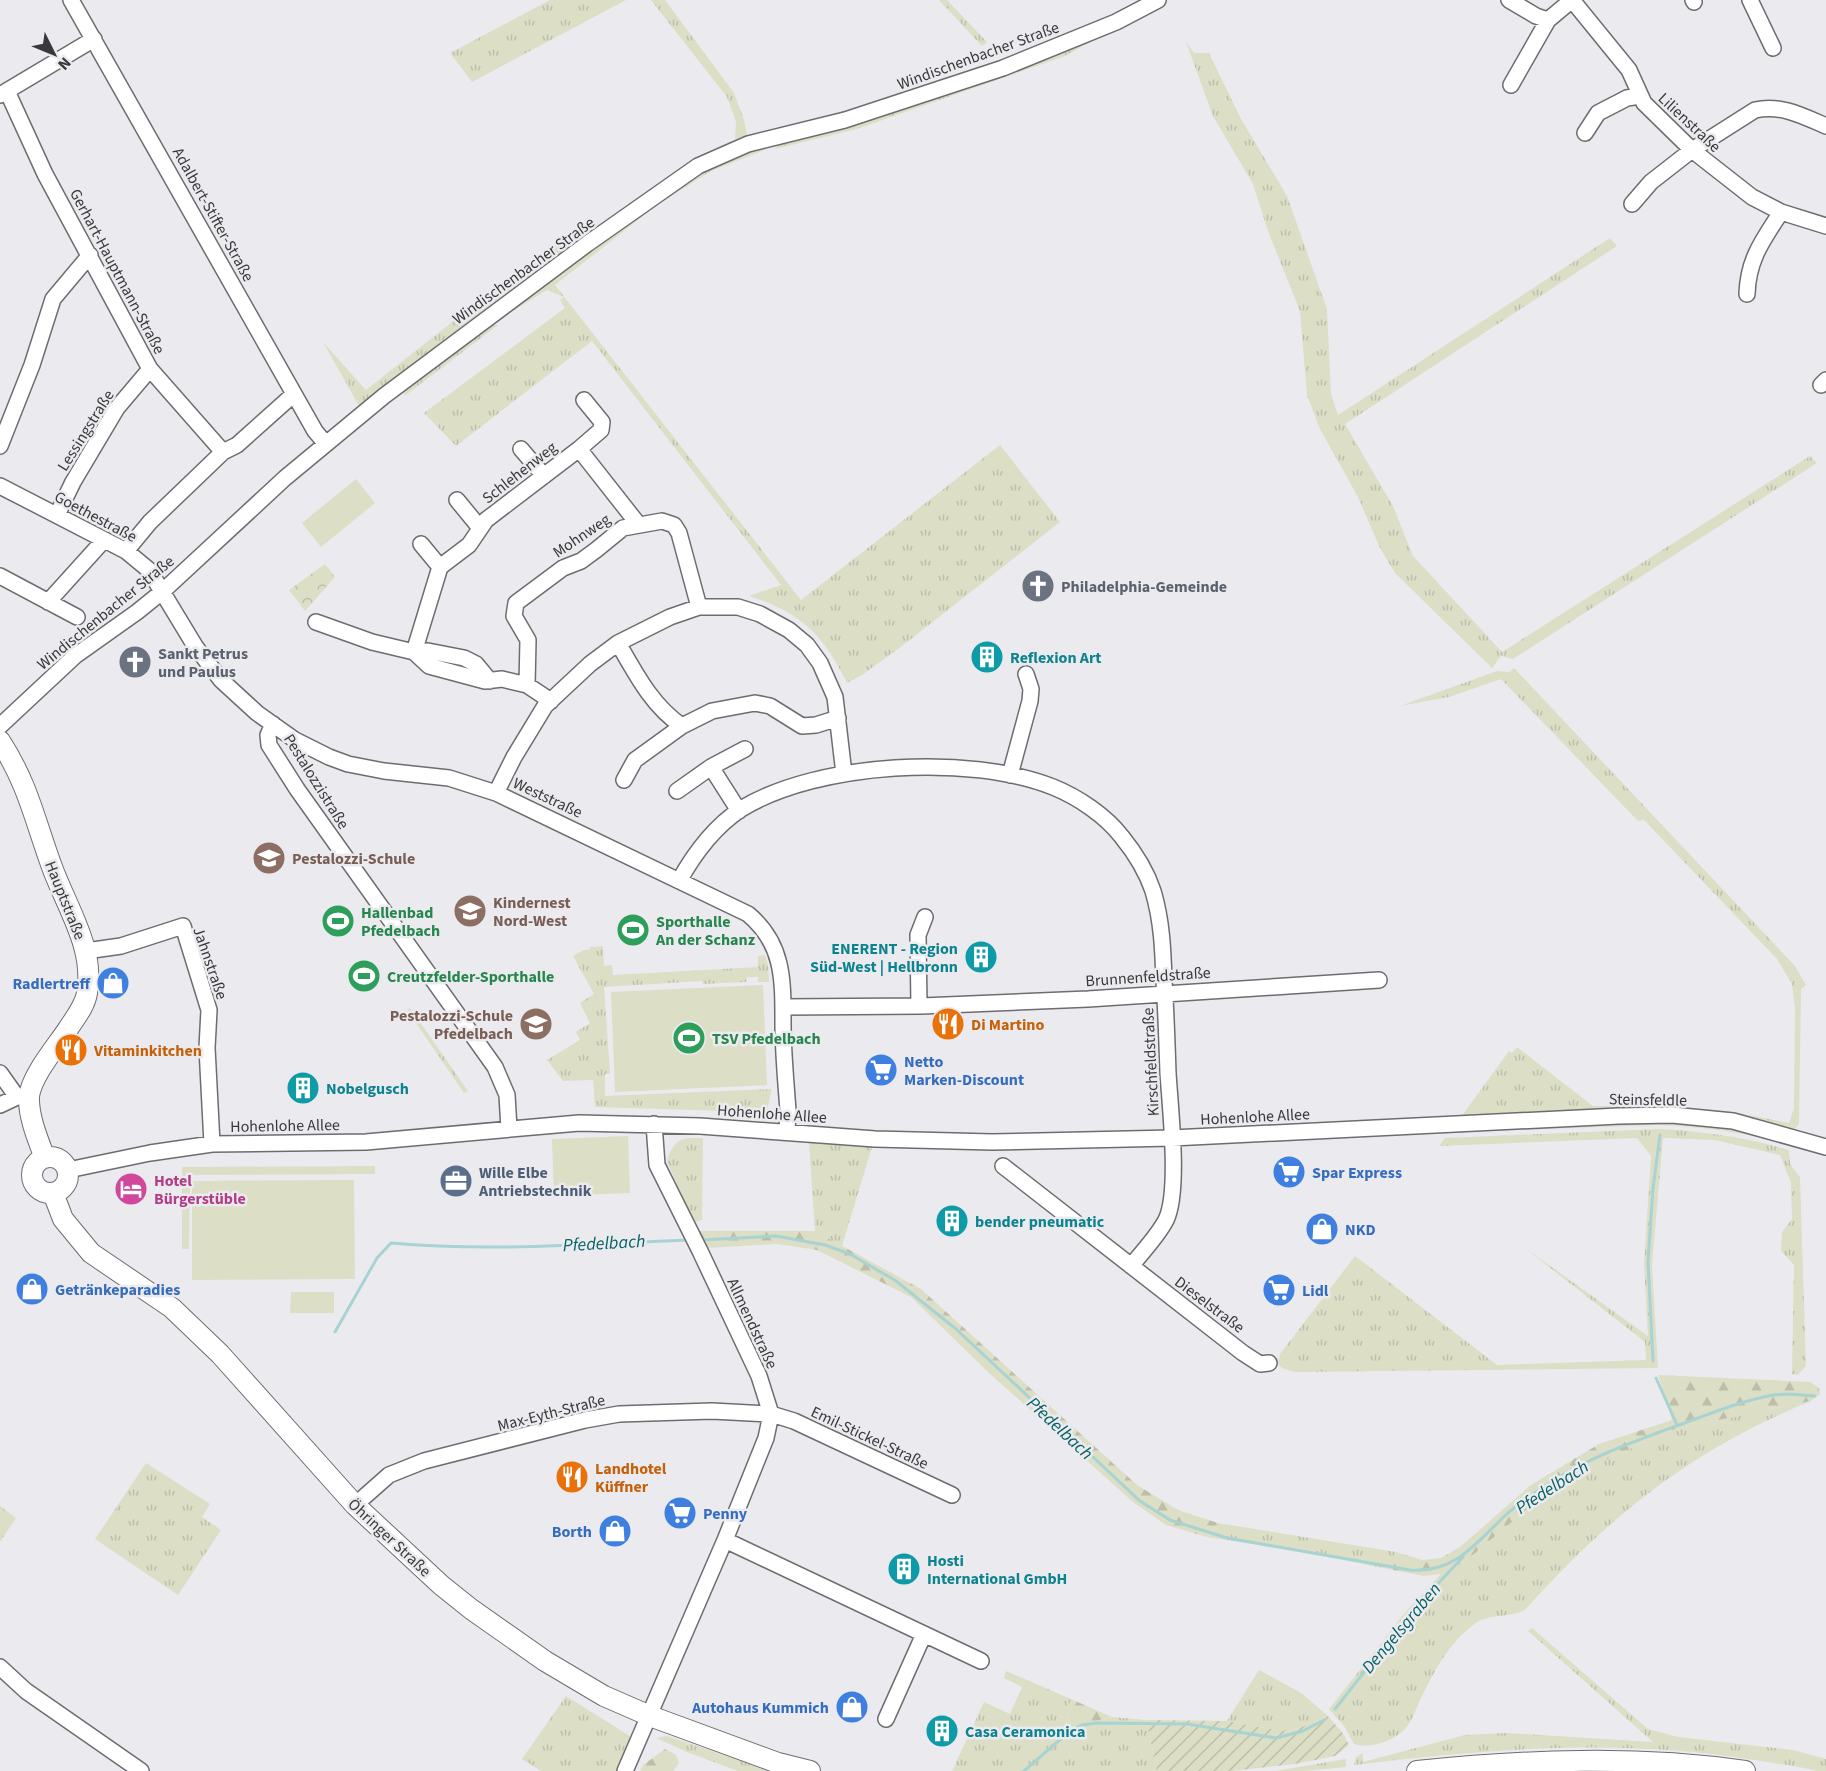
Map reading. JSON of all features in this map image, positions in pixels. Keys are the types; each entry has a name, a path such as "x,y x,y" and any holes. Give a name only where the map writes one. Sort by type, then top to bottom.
{"main road":[{"name":"Hauptstraße","path":"0,741 17,768 29,796 54,872 86,951 89,980 87,996 80,1010 23,1096"},
{"path":"23,1096 31,1113 45,1158"},
{"path":"45,1158 59,1159 73,1169 64,1187 53,1193 42,1191 37,1187 33,1176 36,1165 45,1158"},
{"name":"Öhringer Straße","path":"53,1193 63,1219 91,1253 172,1308 220,1354 355,1505 441,1585 471,1609 545,1661 604,1696 650,1716 778,1763 810,1771"},
{"path":"1417,1771 1526,1762 1623,1760 1699,1764 1745,1771"}],"street":[{"name":"Adalbert-Stifter-Straße","path":"71,0 294,394 326,444"},
{"name":"Windischenbacher Straße","path":"0,726 75,656 163,591 285,478 409,377 664,188 698,166 748,144 845,120 1003,68 1116,22 1158,0"},
{"path":"1509,0 1536,16 1548,20 1511,85"},
{"name":"Lilienstraße","path":"1548,20 1572,0 1629,70 1644,103 1692,150 1752,198 1781,212 1826,226"},
{"path":"1750,0 1773,48"},
{"path":"3,93 94,39"},
{"name":"Gerhart-Hauptmann-Straße","path":"3,93 150,369 223,452"},
{"path":"1585,133 1598,113 1627,98 1640,96"},
{"path":"1632,204 1651,182 1692,150 1755,110 1767,107 1785,110 1826,126"},
{"path":"1747,294 1747,276 1754,254 1781,212"},
{"path":"0,446 32,365 53,299 90,255"},
{"name":"Lessingstraße","path":"57,515 73,482 117,408 150,369"},
{"path":"126,551 150,522 223,452 237,445 294,394"},
{"path":"579,448 601,430 602,422 584,400"},
{"name":"Schlehenweg","path":"440,567 469,545 486,520 579,448 638,524"},
{"path":"521,449 544,476"},
{"name":"Goethestraße","path":"0,486 126,551 149,570 163,591"},
{"path":"457,500 480,528"},
{"name":"Mohnweg","path":"526,685 528,640 514,616 516,603 563,568 581,561 623,528 662,521 674,525 679,533 699,607"},
{"path":"48,602 104,540"},
{"path":"414,652 440,567 421,544"},
{"path":"0,576 77,617"},
{"name":"Weststraße","path":"163,591 195,646 221,680 235,695 295,740 348,764 384,771 449,778 496,793 748,914 768,934 781,971 787,1132"},
{"path":"496,793 514,757 545,706 590,664 618,643 670,617 699,607 738,607 760,614 789,630 807,645 820,663 835,697 844,774"},
{"path":"316,622 372,642 414,652 429,666 485,681 502,680 526,685 550,701"},
{"path":"618,643 646,691 670,718 682,726"},
{"path":"1010,775 1030,701 1031,689 1026,674"},
{"path":"624,780 635,760 682,726 712,711 755,703 770,706 802,726 816,725 838,718"},
{"name":"Pestalozzistraße","path":"273,724 268,735 269,745 297,789 495,1067 507,1095 509,1129"},
{"path":"677,790 711,767 745,749"},
{"path":"711,767 739,811"},
{"name":"Kirschfeldstraße","path":"679,881 691,859 706,840 739,811 766,796 844,774 882,770 962,768 1010,775 1054,787 1081,801 1122,837 1142,867 1153,890 1162,929 1172,1138"},
{"path":"919,1006 918,935 925,917"},
{"name":"Jahnstraße","path":"86,951 121,946 183,926 209,1010 207,1048 212,1144"},
{"name":"Brunnenfeldstraße","path":"784,1007 919,1006 1088,999 1379,980"},
{"path":"0,1073 23,1096 0,1105"},
{"name":"Steinsfeldle","path":"1466,1124 1672,1115 1733,1121 1826,1147"},
{"name":"Hohenlohe Allee","path":"73,1169 150,1153 212,1144 366,1142 579,1123 654,1124 875,1139 992,1142 1172,1138 1466,1124"},
{"name":"Allmendstraße","path":"654,1124 657,1166 692,1233 759,1376 771,1414"},
{"path":"1131,1266 1159,1232 1167,1218 1171,1202 1172,1138"},
{"name":"Dieselstraße","path":"1003,1166 1243,1353 1260,1364 1269,1363"},
{"name":"Max-Eyth-Straße","path":"355,1505 389,1475 424,1461 585,1420 646,1412 712,1411 771,1414"},
{"path":"625,1771 725,1540 766,1438 771,1414"},
{"name":"Emil-Stickel-Straße","path":"771,1414 794,1421 952,1495"},
{"path":"725,1540 981,1661"},
{"path":"886,1719 924,1634"},
{"path":"0,1667 27,1691 141,1771"}],"green space":[{"path":"550,0 626,0 472,82 450,53"},
{"path":"651,0 665,0 734,93 747,135 735,139 736,122 727,97"},
{"path":"939,0 947,0 987,42 982,46"},
{"path":"1118,27 1065,56 857,129 775,149 780,141"},
{"path":"1186,42 1194,53 1209,53 1241,119 1287,196 1327,309 1331,394 1338,415 1610,238 1617,246 1345,424 1393,506 1413,556 1502,652 1810,456 1817,463 1513,659 1501,656 1492,668 1395,573 1380,548 1358,497 1320,429 1307,395 1300,311 1268,231 1253,184 1213,116"},
{"path":"763,146 767,149 711,171 657,205 555,285 801,600 1000,445 1060,522 902,646 847,683 819,638 797,618 749,596 781,585 592,341 456,446 424,413 565,308 560,300 564,297 547,290 503,317 500,313 686,178"},
{"path":"573,231 577,240 359,406 323,342 366,390"},
{"path":"486,325 498,325 406,395 400,390"},
{"path":"356,479 375,503 321,547 302,523"},
{"path":"325,564 335,577 305,611 289,590"},
{"path":"1514,668 1795,966 1806,985 1801,989 1799,1124 1794,1130 1734,1117 1461,1117 1509,1051 1512,1053 1517,1047 1593,1106 1669,1106 1734,1112 1789,1123 1794,1108 1795,1009 1792,984 1777,959 1644,820 1638,821 1501,679 1449,697 1400,706 1497,671 1509,672"},
{"path":"603,946 604,966 612,965 613,975 758,967 758,956 765,955 769,982 758,982 758,977 747,977 746,982 703,984 702,981 604,987 610,1074 605,1074 605,1096 772,1089 767,1110 758,1112 595,1107 593,1080 563,1081 547,1060 580,1040 576,1032 590,1023 580,1003 594,994 573,956 584,950 590,950 590,947"},
{"name":"TSV Pfedelbach","path":"763,985 767,1085 615,1092 611,992"},
{"path":"410,1008 468,1091 464,1093 407,1010"},
{"path":"1673,1121 1734,1128 1789,1144 1723,1131 1656,1125 1357,1136 1622,1122"},
{"path":"1657,1129 1723,1135 1789,1150 1790,1164 1800,1177 1806,1366 1798,1375 1792,1374 1794,1265 1781,1251 1782,1232 1792,1219 1791,1183 1780,1155 1715,1140 1663,1138 1652,1265 1658,1368 1295,1372 1282,1368 1278,1364 1280,1354 1355,1256 1497,1365 1646,1360 1645,1342 1525,1248 1648,1336 1644,1264 1651,1156 1637,1138 1439,1146 1445,1138"},
{"path":"628,1136 630,1193 554,1196 552,1139"},
{"path":"687,1138 703,1138 702,1220 694,1222 667,1162 673,1147 679,1141"},
{"path":"809,1142 873,1144 842,1246 815,1231"},
{"path":"375,1166 375,1174 190,1175 189,1249 182,1249 182,1167"},
{"path":"354,1180 355,1279 192,1280 192,1181"},
{"path":"697,1231 815,1231 921,1289 1137,1485 1178,1510 1218,1523 1207,1537 1166,1525 1133,1502 988,1372 911,1297 817,1250 777,1244 706,1248"},
{"path":"291,1292 334,1292 334,1313 290,1313"},
{"path":"1658,1375 1810,1382 1819,1388 1820,1394 1811,1401 1675,1429 1609,1458 1540,1498 1467,1560 1441,1574 1424,1576 1393,1570 1396,1552 1422,1560 1441,1558 1460,1547 1531,1485 1599,1444 1672,1420"},
{"path":"1811,1401 1728,1441 1691,1463 1656,1488 1589,1544 1525,1610 1486,1618 1464,1632 1436,1669 1410,1722 1395,1737 1374,1745 1354,1744 1344,1726 1329,1709 1403,1615 1441,1574 1467,1560 1540,1498 1609,1458 1675,1429"},
{"path":"146,1463 210,1504 202,1517 221,1530 178,1595 95,1539"},
{"path":"0,1506 16,1518 0,1542"},
{"path":"1218,1523 1396,1552 1393,1570 1300,1551 1207,1537"},
{"path":"1532,1628 1648,1729 1678,1737 1793,1750 1826,1759 1826,1771 1699,1753 1600,1747 1452,1754 1354,1765 1356,1757 1363,1753 1363,1762 1465,1735 1507,1733 1653,1742 1528,1631"},
{"path":"1259,1670 1301,1693 1327,1715 1300,1728 1281,1731 1227,1721"},
{"path":"1006,1671 1073,1700 1067,1706 1071,1727 1112,1717 1146,1720 1157,1771 952,1771 984,1702 1010,1714 1022,1687 1004,1678"},
{"path":"566,1696 633,1738 616,1771 541,1771 522,1759"},
{"path":"1073,1700 1112,1717 1071,1727 1067,1706"},
{"path":"1327,1715 1342,1732 1349,1745 1335,1756 1295,1764 1232,1771 1157,1771 1146,1720 1227,1721 1281,1731 1300,1728"},
{"path":"667,1736 727,1756 791,1771 738,1771 656,1738"},
{"path":"665,1749 676,1755 679,1763 673,1771 640,1771 643,1765"},
{"path":"1346,1759 1346,1767 1275,1771"}],"waterway":[{"path":"1653,1361 1648,1262 1653,1188 1660,1135"},
{"name":"Pfedelbach","path":"701,1240 776,1236 825,1245 850,1254 896,1281 956,1329 1140,1501 1170,1520 1227,1538 1410,1570 1440,1567 1465,1554 1508,1513 1535,1492 1585,1463 1618,1448 1719,1410 1763,1397 1779,1394 1815,1396"},
{"name":"Pfedelbach","path":"335,1332 377,1258 391,1243 502,1247 688,1240"},
{"path":"1656,1378 1677,1425"},
{"name":"Dengelsgraben","path":"1335,1709 1415,1608 1463,1557"},
{"name":"Dengelsgraben","path":"1024,1771 1070,1731 1082,1725 1097,1723 1187,1724 1276,1738 1303,1731 1324,1720"}],"place":[{"name":"Philadelphia-Gemeinde","path":"1038,586"},
{"name":"Reflexion Art","path":"987,657"},
{"name":"Sankt Petrus und Paulus","path":"135,662"},
{"name":"Pestalozzi-Schule","path":"269,858"},
{"name":"Kindernest Nord-West","path":"470,911"},
{"name":"Hallenbad Pfedelbach","path":"338,921"},
{"name":"Sporthalle An der Schanz","path":"633,930"},
{"name":"ENERENT - Region Süd-West | Hellbronn","path":"981,957"},
{"name":"Creutzfelder-Sporthalle","path":"364,976"},
{"name":"Radlertreff","path":"113,983"},
{"name":"Pestalozzi-Schule Pfedelbach","path":"536,1024"},
{"name":"Di Martino","path":"948,1024"},
{"name":"TSV Pfedelbach","path":"689,1038"},
{"name":"Vitaminkitchen","path":"71,1050"},
{"name":"Netto Marken-Discount","path":"881,1070"},
{"name":"Nobelgusch","path":"303,1088"},
{"name":"Spar Express","path":"1289,1172"},
{"name":"Wille Elbe Antriebstechnik","path":"456,1181"},
{"name":"Hotel Bürgerstüble","path":"131,1189"},
{"name":"bender pneumatic","path":"952,1221"},
{"name":"NKD","path":"1322,1229"},
{"name":"Getränkeparadies","path":"32,1289"},
{"name":"Lidl","path":"1279,1290"},
{"name":"Landhotel Küffner","path":"572,1477"},
{"name":"Penny","path":"680,1513"},
{"name":"Borth","path":"615,1531"},
{"name":"Hosti International GmbH","path":"904,1569"},
{"name":"Autohaus Kummich","path":"852,1707"},
{"name":"Casa Ceramonica","path":"942,1731"}]}
